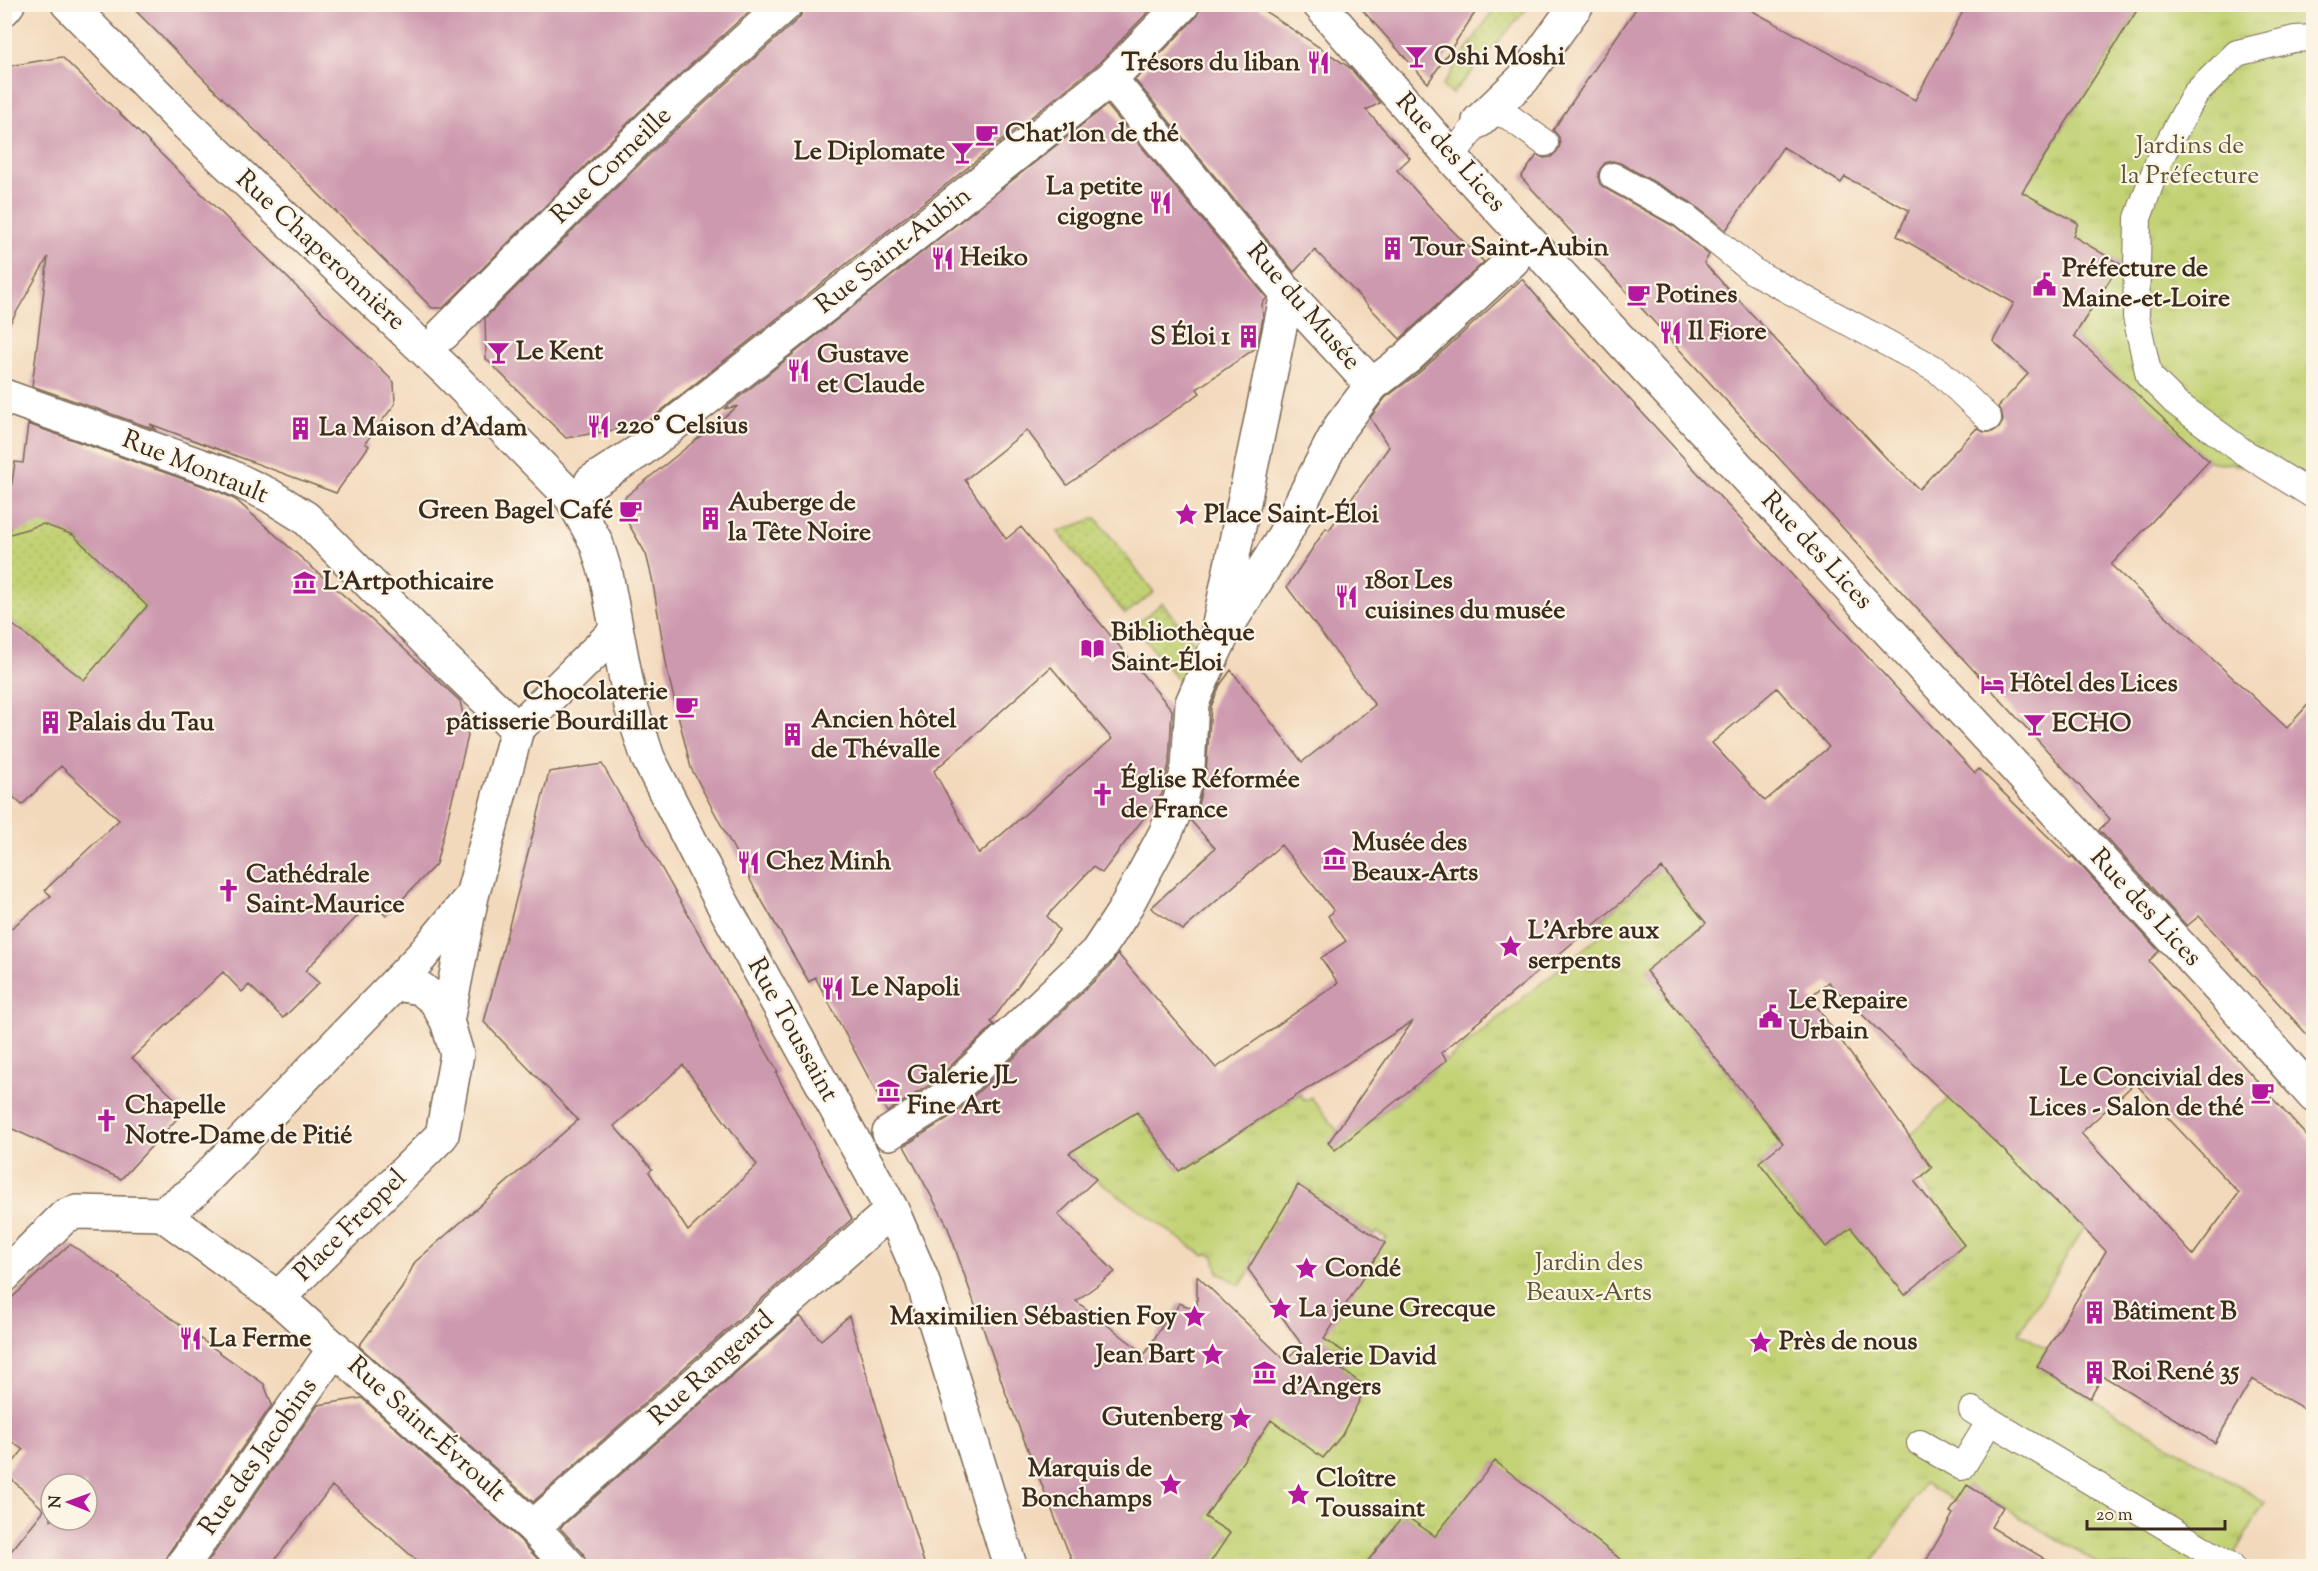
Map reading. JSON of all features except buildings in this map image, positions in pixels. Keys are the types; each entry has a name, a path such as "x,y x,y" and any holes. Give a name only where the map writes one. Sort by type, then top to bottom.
{"street":[{"path":"4,9 8,4"},
{"name":"Rue Chaperonnière","path":"68,4 184,122 448,372 581,490"},
{"name":"Rue Corneille","path":"442,334 652,125 786,4"},
{"name":"Rue Saint-Aubin","path":"581,490 641,450 1110,79 1183,4"},
{"name":"Rue des Lices","path":"1319,4 1452,156 2228,998 2313,1096"},
{"path":"1479,121 1523,79 1577,4"},
{"name":"Rue du Musée","path":"889,1133 944,1099 1097,952 1133,894 1180,800 1188,767 1192,703 1225,630 1281,542 1340,428 1372,385 1287,293 1110,79"},
{"path":"1372,385 1407,358 1513,260"},
{"path":"1212,657 1287,293"},
{"name":"Rue Montault","path":"4,396 227,475 269,495 306,518 443,658 517,729"},
{"name":"Rue Toussaint","path":"581,490 606,574 631,706 648,758 718,897 892,1210 922,1279 1010,1566"},
{"path":"517,729 616,631"},
{"name":"Place Freppel","path":"447,1021 472,896 517,729"},
{"name":"Place Freppel","path":"395,984 420,988 435,1000 447,1021 458,1054 442,1135 278,1298 162,1214 191,1194 395,984 472,896"},
{"name":"Rue Rangeard","path":"532,1527 892,1210"},
{"path":"4,1276 65,1216 77,1212 162,1214"},
{"name":"Rue Saint-Évroult","path":"278,1298 532,1527 569,1566"},
{"name":"Rue des Jacobins","path":"182,1566 335,1348"}],"lane":[{"path":"2311,501 2176,403 2149,376 2136,317 2138,218 2159,160 2194,94 2237,53 2294,39 2313,38"},
{"path":"1452,156 1486,114 1501,113 1545,143"},
{"path":"1613,176 1683,215 1754,272 1939,371 1988,417"},
{"path":"1920,1443 1962,1467 1981,1415 2231,1566"}],"green space":[{"path":"1497,5 1530,5 1452,94 1442,86"},
{"name":"Jardins de la Préfecture","path":"2141,5 2313,5 2313,513 2257,468 2209,461 2074,336 2119,264 2073,236 2078,223 2022,192"},
{"path":"1096,518 1154,592 1125,614 1058,532"},
{"path":"56,519 147,606 122,635 88,683 5,615 4,546 22,524"},
{"path":"1162,603 1203,654 1188,692 1134,626"},
{"name":"Jardin des Beaux-Arts","path":"1662,868 1706,923 1646,971 1783,1143 1759,1163 1826,1247 1851,1228 1905,1295 1964,1245 1920,1178 1932,1168 1909,1136 1952,1095 2084,1228 2019,1333 2047,1349 2037,1366 2265,1502 2227,1566 2102,1566 1967,1485 1957,1502 1924,1483 1871,1566 1629,1566 1495,1462 1435,1536 1404,1515 1364,1566 1208,1566 1230,1534 1205,1517 1271,1420 1362,1396 1366,1387 1340,1368 1349,1355 1316,1335 1387,1238 1377,1232 1374,1235 1310,1193 1312,1190 1300,1182 1280,1224 1275,1221 1270,1230 1274,1233 1260,1254 1255,1251 1250,1260 1254,1264 1240,1286 1218,1272 1214,1256 1203,1255 1096,1179 1060,1144 1137,1112 1179,1171 1300,1094 1305,1101 1311,1097 1346,1142 1608,929 1601,920"}],"place":[{"name":"Oshi Moshi","path":"1416,57"},
{"name":"Trésors du liban","path":"1318,63"},
{"name":"Chat'lon de thé","path":"987,134"},
{"name":"Le Diplomate","path":"963,152"},
{"name":"La petite cigogne","path":"1161,202"},
{"name":"Tour Saint-Aubin","path":"1392,248"},
{"name":"Heiko","path":"942,258"},
{"name":"Préfecture de Maine-et-Loire","path":"2044,284"},
{"name":"Potines","path":"1638,295"},
{"name":"Il Fiore","path":"1670,332"},
{"name":"S Éloi 1","path":"1248,337"},
{"name":"Le Kent","path":"498,352"},
{"name":"Gustave et Claude","path":"799,370"},
{"name":"220° Celsius","path":"598,426"},
{"name":"La Maison d'Adam","path":"301,428"},
{"name":"Green Bagel Café","path":"631,511"},
{"name":"Place Saint-Éloi","path":"1186,515"},
{"name":"Auberge de la Tête Noire","path":"710,518"},
{"name":"L’Artpothicaire","path":"305,582"},
{"name":"1801 Les cuisines du musée","path":"1347,596"},
{"name":"Bibliothèque Saint-Éloi","path":"1093,648"},
{"name":"Hôtel des Lices","path":"1992,684"},
{"name":"Chocolaterie pâtisserie Bourdillat","path":"686,707"},
{"name":"Palais du Tau","path":"50,723"},
{"name":"ECHO","path":"2034,724"},
{"name":"Ancien hôtel de Thévalle","path":"793,735"},
{"name":"Église Réformée de France","path":"1103,795"},
{"name":"Musée des Beaux-Arts","path":"1334,858"},
{"name":"Chez Minh","path":"748,862"},
{"name":"Cathédrale Saint-Maurice","path":"228,890"},
{"name":"L’Arbre aux serpents","path":"1510,946"},
{"name":"Le Napoli","path":"833,988"},
{"name":"Le Repaire Urbain","path":"1771,1016"},
{"name":"Galerie JL Fine Art","path":"889,1091"},
{"name":"Le Concivial des Lices - Salon de thé","path":"2262,1093"},
{"name":"Chapelle Notre-Dame de Pitié","path":"107,1121"},
{"name":"Condé","path":"1307,1269"},
{"name":"La jeune Grecque","path":"1281,1309"},
{"name":"Bâtiment B","path":"2095,1312"},
{"name":"Maximilien Sébastien Foy","path":"1195,1317"},
{"name":"La Ferme","path":"191,1339"},
{"name":"Près de nous","path":"1761,1342"},
{"name":"Jean Bart","path":"1213,1355"},
{"name":"Galerie David d'Angers","path":"1264,1372"},
{"name":"Roi René 35","path":"2094,1372"},
{"name":"Gutenberg","path":"1241,1418"},
{"name":"Marquis de Bonchamps","path":"1170,1484"},
{"name":"Cloître Toussaint","path":"1298,1494"}]}
